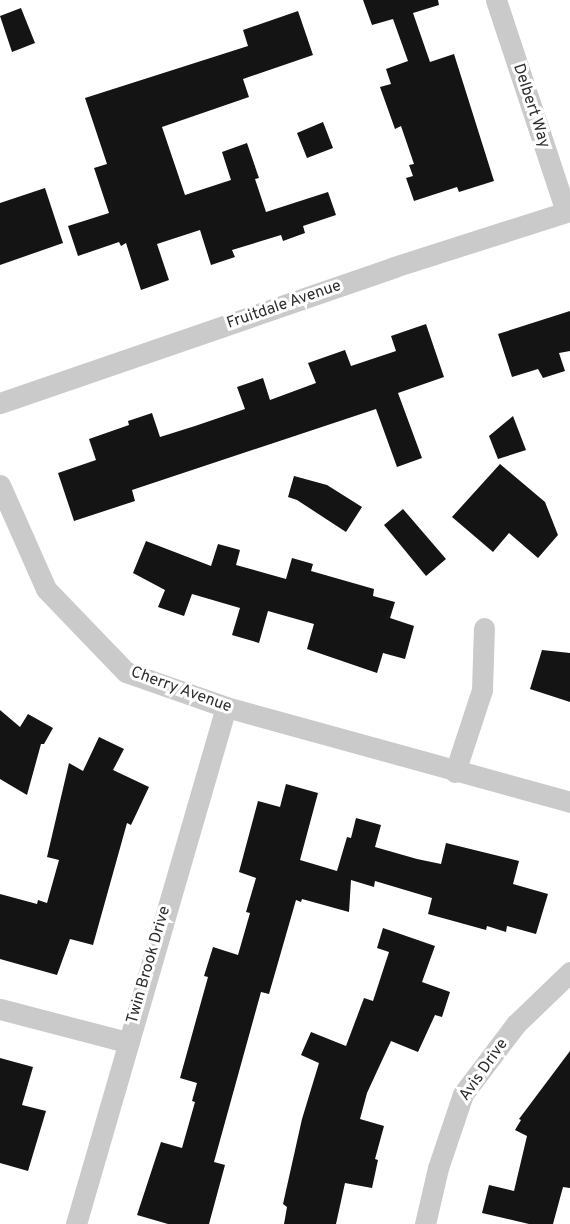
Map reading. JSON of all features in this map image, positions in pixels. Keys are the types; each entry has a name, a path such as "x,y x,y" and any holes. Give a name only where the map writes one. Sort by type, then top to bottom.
{"street":[{"name":"Delbert Way","path":"496,0 568,211"},
{"name":"Fruitdale Avenue","path":"0,403 394,267 568,211"},
{"name":"Cherry Avenue","path":"0,485 46,588 126,672 225,707 570,802"},
{"path":"455,772 482,690 484,628"},
{"name":"Twin Brook Drive","path":"76,1224 225,707"},
{"name":"Avis Drive","path":"425,1224 438,1168 463,1094 516,1024 570,972"},
{"path":"0,1009 127,1042"}],"building":[{"path":"363,0 438,0 439,5 413,13 430,62 454,54 494,181 459,192 457,187 414,201 406,178 413,176 409,165 414,164 401,126 395,129 380,87 391,84 386,69 408,61 393,19 372,25"},
{"path":"21,8 35,43 12,52 0,16"},
{"path":"298,11 313,55 243,79 249,97 162,127 185,195 231,180 222,152 247,143 259,178 255,179 266,212 328,192 336,215 303,226 305,233 283,241 281,235 232,250 235,257 211,265 200,230 157,244 169,280 141,290 126,243 121,246 119,242 78,256 68,226 109,213 94,168 107,164 85,98 248,46 243,30"},
{"path":"323,122 333,148 307,158 297,133"},
{"path":"45,188 63,243 0,265 0,203"},
{"path":"570,311 570,351 559,353 565,371 543,378 538,369 512,377 498,334"},
{"path":"426,324 444,377 398,393 422,458 397,467 376,409 132,490 135,501 74,521 58,473 96,460 89,439 129,425 128,421 152,413 160,437 245,409 237,387 263,378 270,400 316,383 308,363 345,350 351,366 396,351 391,336"},
{"path":"513,416 526,450 498,459 489,436"},
{"path":"500,464 545,502 558,535 538,558 509,533 493,552 452,517"},
{"path":"294,476 327,485 362,507 346,532 297,500 288,497"},
{"path":"403,509 446,559 426,576 384,525"},
{"path":"146,541 211,566 218,544 240,550 236,565 286,579 292,558 313,564 311,571 374,589 373,596 395,602 390,618 414,626 405,659 383,653 377,673 307,649 314,624 268,611 259,643 232,635 240,608 192,594 184,616 158,607 165,590 133,573"},
{"path":"542,650 570,653 570,702 530,689"},
{"path":"0,710 20,727 28,714 53,728 44,744 41,744 27,795 0,779"},
{"path":"99,737 124,749 113,770 149,787 131,825 127,823 93,945 70,939 57,975 0,959 0,894 37,904 38,900 47,903 59,860 47,857 69,763 83,771"},
{"path":"286,784 318,793 300,860 337,871 347,837 351,838 356,818 381,825 375,847 417,859 441,864 446,843 519,861 513,884 548,894 536,934 507,926 506,932 487,926 486,930 428,914 432,898 375,881 374,887 351,880 349,912 302,899 301,902 296,900 269,994 261,992 214,1162 225,1165 209,1224 168,1224 137,1215 161,1142 182,1148 195,1102 192,1101 197,1083 180,1078 208,977 204,976 213,947 238,955 250,913 246,912 256,878 239,872 258,801 280,807"},
{"path":"383,928 435,946 422,982 450,992 442,1017 435,1015 418,1052 391,1041 367,1093 360,1119 384,1126 375,1159 378,1160 372,1188 345,1183 336,1224 284,1224 287,1207 283,1204 302,1119 319,1063 301,1055 311,1032 346,1046 364,998 373,1001 389,952 377,948"},
{"path":"570,1051 570,1188 563,1187 553,1224 529,1224 482,1213 489,1185 514,1191 527,1136 515,1130 521,1120 519,1119"},
{"path":"0,1058 33,1067 22,1105 46,1111 28,1171 0,1163"}]}
